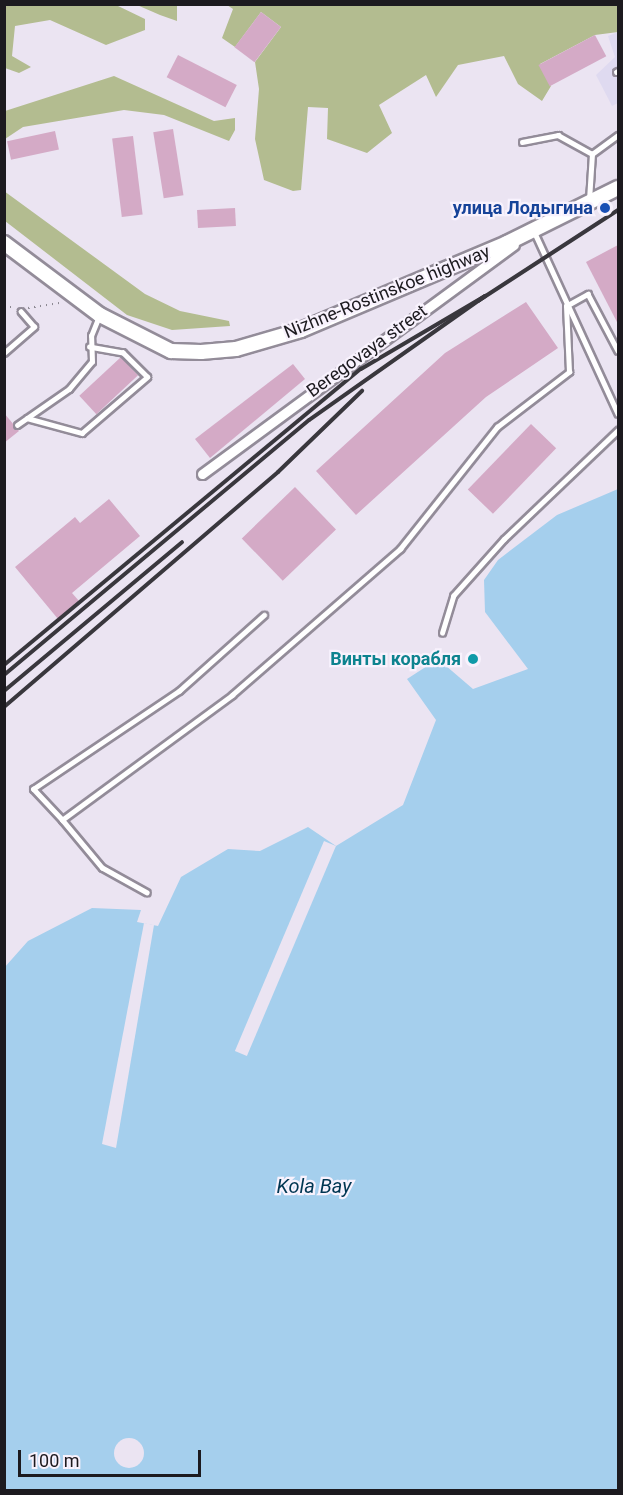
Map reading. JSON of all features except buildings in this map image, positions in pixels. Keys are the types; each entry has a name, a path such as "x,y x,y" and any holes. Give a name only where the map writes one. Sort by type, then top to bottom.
{"street":[{"name":"Nizhne-Rostinskoe highway","path":"4,243 76,301 171,351 236,349 301,330 533,230 618,188"},
{"name":"Beregovaya street","path":"202,474 533,230"}],"lane":[{"path":"522,142 558,135 592,154"},
{"path":"592,154 618,135"},
{"path":"589,203 592,154"},
{"path":"533,230 566,306 618,414"},
{"path":"566,306 588,294 618,351"},
{"path":"62,820 232,695 400,549 497,427 569,372 566,306"},
{"path":"4,354 34,327 21,312"},
{"path":"16,425 69,389 92,362 90,346 100,315"},
{"path":"27,418 82,434 147,377 123,353 90,346"},
{"path":"442,633 453,596 504,538 618,430"},
{"path":"147,893 102,868 33,789 179,691 264,615"}],"path":[{"path":"27,308 76,301"}],"shaded area":[{"path":"618,32 618,103 612,106 596,75 615,57 608,36"}],"green space":[{"path":"5,4 116,5 145,19 145,30 106,45 50,20 15,26 12,56 31,67 19,73 5,68"},
{"path":"137,5 177,5 177,21 160,15"},
{"path":"227,5 618,5 618,32 595,35 540,64 551,86 542,101 518,84 504,56 458,65 436,97 426,75 379,105 392,133 367,153 327,139 328,108 308,107 301,190 293,191 264,180 255,139 259,89 255,62 281,27 261,12 235,47 222,38 233,9"},
{"path":"114,76 214,121 235,118 235,130 229,141 164,115 124,110 23,127 5,139 5,111"},
{"path":"4,191 145,294 180,311 229,321 230,326 172,330 127,315 5,221"}],"water":[{"name":"Kola Bay","path":"618,489 618,1490 5,1490 4,968 28,941 92,908 141,910 137,922 158,926 181,877 228,849 260,851 308,827 336,846 403,805 436,720 407,679 438,659 473,689 528,669 485,612 484,580 498,560 557,515"}],"pier":[{"path":"324,841 336,846 247,1056 235,1051"},
{"path":"144,923 154,925 116,1148 102,1144"},
{"path":"129,1438 140,1442 144,1453 140,1464 129,1468 118,1464 114,1453 118,1442"}],"railway":[{"path":"478,301 618,210"},
{"path":"4,665 361,369 485,296 309,420 4,675"},
{"path":"4,707 278,472 362,391"},
{"path":"4,691 182,542"}],"place":[{"name":"улица Лодыгина","path":"605,208"},
{"name":"Винты корабля","path":"473,659"}]}
